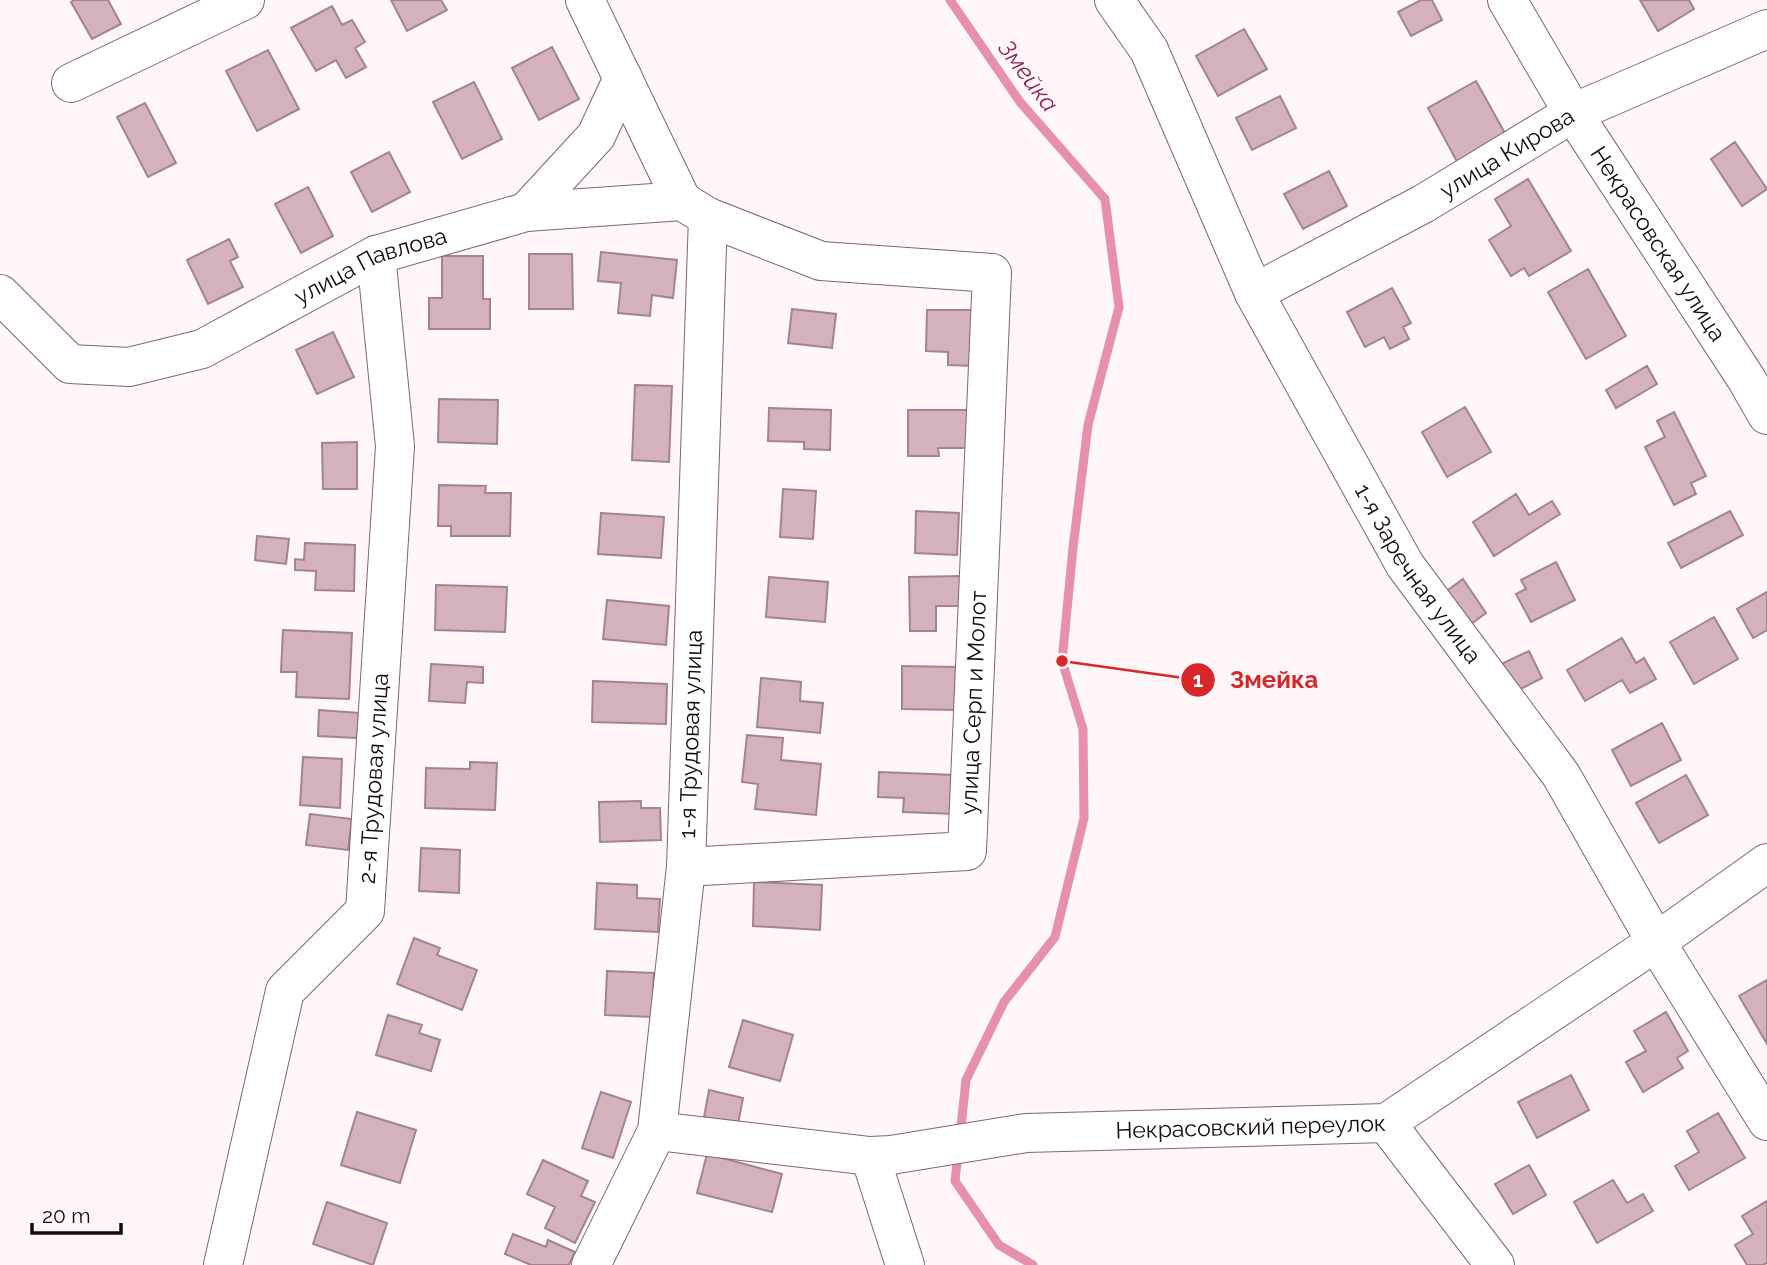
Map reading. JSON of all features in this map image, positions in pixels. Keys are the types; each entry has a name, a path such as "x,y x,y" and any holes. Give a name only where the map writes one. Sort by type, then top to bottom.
{"street":[{"path":"71,83 245,0"},
{"path":"585,0 623,78 695,209"},
{"name":"1-я Заречная улица","path":"1114,0 1149,50 1254,293 1405,565 1561,775 1656,942 1767,1121"},
{"name":"Некрасовская улица","path":"1507,0 1573,113 1748,380 1767,415"},
{"name":"улица Кирова","path":"1254,293 1423,204 1573,113 1767,29"},
{"path":"526,212 596,136 623,78"},
{"name":"улица Павлова","path":"0,294 70,364 129,367 202,349 376,255 526,212 695,209"},
{"name":"улица Серп и Молот","path":"686,867 967,851 992,273 821,261 695,209"},
{"name":"1-я Трудовая улица","path":"591,1265 657,1131 686,867 695,209"},
{"name":"2-я Трудовая улица","path":"223,1265 285,991 365,911 394,446 376,255"},
{"name":"Некрасовский переулок","path":"657,1131 880,1155 1026,1133 1386,1124 1656,942 1767,863"},
{"path":"1386,1124 1495,1265"},
{"path":"880,1155 905,1265"}],"building":[{"path":"108,0 121,24 92,39 71,2"},
{"path":"391,0 441,0 447,10 407,31"},
{"path":"1421,0 1432,0 1442,20 1411,36 1398,12"},
{"path":"1640,0 1689,0 1694,9 1658,31"},
{"path":"332,6 342,25 352,20 365,42 355,48 366,67 346,78 336,60 316,71 291,28"},
{"path":"1244,29 1267,69 1218,96 1196,56"},
{"path":"552,47 579,99 539,120 512,68"},
{"path":"268,50 299,109 257,131 226,71"},
{"path":"1476,81 1510,142 1461,169 1428,108"},
{"path":"474,82 502,139 462,159 433,102"},
{"path":"1280,96 1296,128 1252,150 1236,118"},
{"path":"145,103 176,163 148,177 117,117"},
{"path":"1735,142 1767,189 1742,206 1711,159"},
{"path":"389,152 410,192 372,212 351,172"},
{"path":"1329,171 1347,206 1303,229 1284,194"},
{"path":"1528,179 1571,251 1529,276 1524,268 1511,276 1489,240 1511,226 1495,199"},
{"path":"308,187 333,236 301,253 275,204"},
{"path":"229,239 238,257 230,261 243,287 208,304 187,260"},
{"path":"601,252 677,260 673,298 652,295 650,316 618,313 621,283 598,281"},
{"path":"529,254 572,254 573,309 529,309"},
{"path":"442,256 483,256 483,299 490,299 490,329 429,329 429,298 442,298"},
{"path":"1588,269 1626,336 1586,359 1548,292"},
{"path":"1392,288 1411,323 1403,327 1409,339 1390,349 1384,337 1365,347 1347,312"},
{"path":"792,309 836,314 832,348 788,343"},
{"path":"927,310 974,310 974,366 948,365 948,352 926,351"},
{"path":"333,332 354,377 317,394 296,350"},
{"path":"1647,366 1657,384 1616,408 1606,390"},
{"path":"635,385 672,386 669,462 632,460"},
{"path":"439,399 498,400 497,444 438,442"},
{"path":"1465,407 1491,452 1447,477 1422,432"},
{"path":"769,408 831,410 830,450 804,449 804,442 768,441"},
{"path":"908,410 968,410 968,448 938,448 939,456 908,456"},
{"path":"1674,412 1706,476 1691,483 1696,494 1674,505 1645,447 1665,437 1657,421"},
{"path":"357,442 357,489 323,489 322,443"},
{"path":"439,485 486,486 485,493 511,493 510,536 451,536 451,526 438,526"},
{"path":"783,489 816,491 813,539 780,537"},
{"path":"1516,494 1529,515 1552,501 1560,514 1494,556 1473,522"},
{"path":"916,511 959,513 957,555 915,553"},
{"path":"1730,511 1743,535 1681,568 1668,543"},
{"path":"601,513 664,517 661,558 598,554"},
{"path":"257,536 289,539 286,564 255,560"},
{"path":"305,543 355,545 354,591 315,590 316,571 295,570 295,559 304,560"},
{"path":"1556,562 1575,600 1531,622 1516,594 1526,589 1521,580"},
{"path":"961,576 961,606 936,606 936,631 910,631 909,577"},
{"path":"769,577 828,582 825,622 766,617"},
{"path":"1463,579 1486,613 1467,627 1444,593"},
{"path":"436,585 507,587 505,632 435,630"},
{"path":"1767,592 1767,630 1753,638 1737,609"},
{"path":"607,600 669,606 666,645 603,639"},
{"path":"1714,617 1738,659 1694,684 1670,642"},
{"path":"283,630 352,633 349,699 296,697 297,672 281,672"},
{"path":"1622,638 1636,663 1644,658 1656,679 1630,693 1622,680 1585,701 1567,670"},
{"path":"1529,651 1542,678 1509,695 1495,667"},
{"path":"431,664 483,667 483,683 467,682 465,703 429,701"},
{"path":"902,666 958,667 957,710 902,709"},
{"path":"761,678 801,682 800,701 823,703 820,733 757,727"},
{"path":"593,681 667,684 666,724 592,722"},
{"path":"319,710 359,713 357,738 318,736"},
{"path":"1662,723 1681,760 1631,786 1612,750"},
{"path":"747,735 783,738 781,760 821,764 816,815 755,809 758,784 742,782"},
{"path":"303,757 342,759 340,808 300,805"},
{"path":"470,762 497,763 495,810 425,808 426,768 470,769"},
{"path":"879,772 956,775 955,814 903,812 904,798 878,797"},
{"path":"1686,775 1708,815 1659,843 1636,803"},
{"path":"641,801 641,808 660,808 661,840 600,842 599,802"},
{"path":"310,814 352,819 348,850 306,845"},
{"path":"421,848 460,850 459,893 419,891"},
{"path":"754,882 822,885 820,930 753,926"},
{"path":"597,883 637,885 637,898 660,899 658,932 595,929"},
{"path":"414,938 440,948 437,955 477,970 462,1010 397,984"},
{"path":"607,971 654,973 652,1017 605,1015"},
{"path":"1767,980 1767,1044 1739,996"},
{"path":"1666,1012 1688,1051 1677,1058 1683,1068 1643,1092 1626,1062 1646,1051 1634,1031"},
{"path":"388,1015 422,1025 419,1033 440,1040 431,1071 376,1055"},
{"path":"743,1020 793,1035 780,1081 729,1067"},
{"path":"1571,1075 1589,1110 1537,1138 1518,1102"},
{"path":"709,1090 743,1098 738,1124 704,1117"},
{"path":"601,1092 631,1102 613,1158 582,1148"},
{"path":"357,1112 416,1130 400,1183 341,1165"},
{"path":"1718,1113 1745,1158 1689,1190 1675,1166 1699,1152 1687,1131"},
{"path":"707,1154 782,1174 772,1212 697,1193"},
{"path":"543,1160 588,1181 581,1196 595,1202 575,1243 545,1228 555,1207 527,1194"},
{"path":"1529,1165 1546,1195 1513,1214 1495,1184"},
{"path":"1613,1180 1627,1203 1643,1194 1653,1211 1597,1243 1574,1202"},
{"path":"1767,1201 1767,1263 1747,1265 1735,1245 1753,1234 1742,1216"},
{"path":"327,1202 387,1223 373,1265 313,1244"},
{"path":"513,1234 546,1247 548,1240 575,1252 569,1265 531,1265 505,1254"}],"waterway":[{"name":"Змейка","path":"950,0 1020,102 1105,199 1119,307 1088,425 1062,661 1083,729 1084,818 1055,937 1004,1002 966,1080 960,1136"},
{"name":"Змейка","path":"958,1154 955,1181 999,1245 1033,1265"}],"place":[{"name":"Змейка","path":"1062,661"}]}
